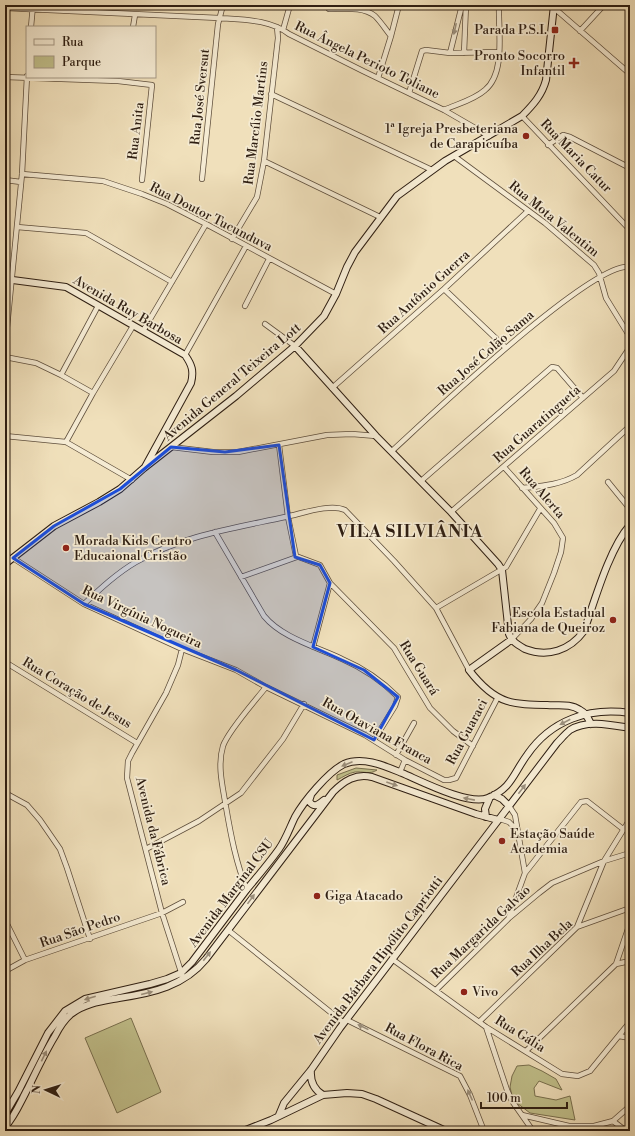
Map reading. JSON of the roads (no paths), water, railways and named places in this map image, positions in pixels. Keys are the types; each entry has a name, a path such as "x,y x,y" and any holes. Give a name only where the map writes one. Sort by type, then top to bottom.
{"street":[{"name":"Rua José Sversut","path":"202,179 219,18 223,5"},
{"path":"283,30 290,5"},
{"path":"378,78 399,5"},
{"path":"450,53 462,5"},
{"path":"464,53 466,5"},
{"path":"444,110 477,95 491,84 495,77 499,52 499,5"},
{"path":"580,31 604,5"},
{"path":"553,6 630,74"},
{"name":"Avenida General Teixeira Lott","path":"132,480 144,468 236,396 295,346 324,316 336,294 351,258 401,192 454,156 522,116 539,97 544,89 546,80 553,6"},
{"name":"Rua Ângela Perioto Toliane","path":"5,8 32,7 135,15 219,18 263,22 277,26 363,71 444,110 489,136"},
{"path":"31,26 32,7"},
{"path":"329,9 355,9 371,13 391,36"},
{"path":"134,26 135,15"},
{"name":"Rua Marcílio Martins","path":"232,239 257,197 264,161 272,94 278,38 277,26"},
{"path":"409,93 422,51 426,50 450,53 499,52"},
{"path":"5,77 26,77"},
{"path":"5,348 8,279 17,227 22,174 27,78"},
{"path":"61,78 129,80"},
{"name":"Rua Anita","path":"129,80 152,85 142,180"},
{"path":"272,94 432,170"},
{"name":"Rua Maria Catur","path":"522,116 630,230"},
{"path":"548,145 563,135 570,137 630,168"},
{"name":"Rua Mota Valentim","path":"454,156 528,211 597,268 606,298 630,337"},
{"path":"264,161 380,218"},
{"name":"Rua Doutor Tucunduva","path":"22,174 92,179 116,184 158,200 336,294"},
{"path":"5,180 21,182"},
{"name":"Rua Antônio Guerra","path":"332,388 444,289 528,211"},
{"path":"143,331 206,224"},
{"path":"17,227 86,233 172,282"},
{"path":"185,355 246,246"},
{"path":"245,306 269,259"},
{"name":"Rua José Colão Sama","path":"392,451 506,348 561,303 600,277 620,267 630,267"},
{"name":"Avenida Ruy Barbosa","path":"8,279 66,287 185,355 193,370 191,383 144,468"},
{"path":"444,289 506,348"},
{"path":"61,375 98,306"},
{"path":"265,324 295,346 376,436 480,543 502,570 508,630 511,640 516,644 530,651 549,653 567,648 578,638 584,631 613,552 622,535 630,525"},
{"path":"66,442 133,326"},
{"name":"Rua Guaratingueta","path":"451,512 614,371 630,347"},
{"path":"5,357 30,361 61,375 93,393"},
{"path":"421,481 551,368 557,368 583,398"},
{"path":"522,488 559,483 577,475 630,426"},
{"path":"171,447 238,452 327,435 352,434 376,436"},
{"path":"5,436 66,442 132,480 99,502 49,529 5,564"},
{"path":"241,577 296,556 288,517 279,445"},
{"name":"Rua Alerta","path":"504,467 554,523 563,536 561,552 542,603 531,619 511,640"},
{"path":"608,482 630,509"},
{"path":"84,604 113,578 135,562 156,552 215,532 333,507 345,510 394,561 436,608 469,670 478,681 498,697 518,703 576,707 585,714 591,724"},
{"path":"436,608 502,570 510,563 540,508"},
{"path":"215,532 264,616 272,626 313,647 364,670 378,679 398,697 395,706 374,740"},
{"name":"Rua Guará","path":"296,556 320,565 330,583 394,648 430,708 453,731 473,746"},
{"name":"Rua Virgínia Nogueira","path":"13,558 84,604 182,649 236,670 266,687"},
{"path":"313,647 330,583"},
{"path":"469,670 511,640"},
{"name":"Avenida da Fábrica","path":"182,649 178,665 166,693 137,742 128,761 127,778 162,913 182,976"},
{"name":"Rua Coração de Jesus","path":"5,662 137,742"},
{"path":"247,890 240,872 234,849 222,781 221,768 223,745 231,732 266,687"},
{"name":"Rua Otaviana Franca","path":"266,687 304,704 374,740 405,760 438,778 449,780 456,778"},
{"name":"Rua Guaraci","path":"456,778 498,697"},
{"path":"146,850 199,821 241,793 283,739 304,704"},
{"path":"486,817 485,809 492,796 505,788 511,782 526,755 556,726 573,717 585,714 620,711 630,713"},
{"path":"396,754 414,723"},
{"path":"517,830 509,822 499,819 550,752 565,735 572,729 582,725 591,724 609,724 630,728"},
{"path":"400,772 405,760"},
{"name":"Avenida Marginal CSU","path":"182,976 279,848 296,815 312,794 332,773 344,764 353,761 366,761 400,772 454,795 468,799 479,800 492,796"},
{"name":"Avenida Marginal CSU","path":"182,976 200,966 333,792 343,783 357,776 364,775 486,817 499,819"},
{"path":"5,792 27,805 43,824 60,849 90,939"},
{"path":"312,794 309,801 312,805 316,806 333,792"},
{"path":"492,796 502,800 509,806 515,815 526,872"},
{"path":"509,918 526,872 581,802 587,801 623,828"},
{"name":"Avenida Bárbara Hipólito Capriotti","path":"279,1115 284,1103 311,1070 392,959 499,819"},
{"path":"577,928 604,861 623,828 630,819"},
{"name":"Rua Margarida Galvão","path":"436,990 509,918 539,892 552,883 604,861 630,853"},
{"name":"Rua São Pedro","path":"5,971 25,960 90,939 162,913 183,902"},
{"name":"Rua Ilha Bela","path":"480,1021 577,928 630,908"},
{"path":"5,920 25,960"},
{"path":"526,1051 616,964 630,923"},
{"name":"Rua Flora Rica","path":"228,930 346,1021 460,1076 470,1095 484,1131"},
{"name":"Rua Gália","path":"392,959 480,1021 486,1027 562,1074 578,1076 593,1069 630,1022"},
{"path":"616,964 630,961"},
{"path":"5,1114 48,1033 65,1011 85,999 182,976"},
{"path":"5,1127 15,1113 47,1048 62,1024 71,1014 88,1005 171,986 182,976"},
{"path":"486,1027 507,1090 533,1131"},
{"path":"619,1036 630,1038"},
{"path":"311,1070 311,1082 323,1095"},
{"path":"243,1131 323,1095 347,1093 362,1094 376,1098 446,1131"},
{"path":"522,1115 569,1126 594,1126 613,1121 630,1106"},
{"path":"613,1121 626,1131"}],"place":[{"name":"Parada P.S.I.","path":"555,30"},
{"name":"Pronto Socorro Infantil","path":"574,63"},
{"name":"1ª Igreja Presbeteriana de Carapicuíba","path":"526,136"},
{"name":"Morada Kids Centro Educaional Cristão","path":"66,548"},
{"name":"Escola Estadual Fabiana de Queiroz","path":"613,620"},
{"name":"Estação Saúde Academia","path":"502,841"},
{"name":"Giga Atacado","path":"317,896"},
{"name":"Vivo","path":"464,992"}],"district":[{"name":"VILA SILVIÂNIA","path":"410,532"}]}
